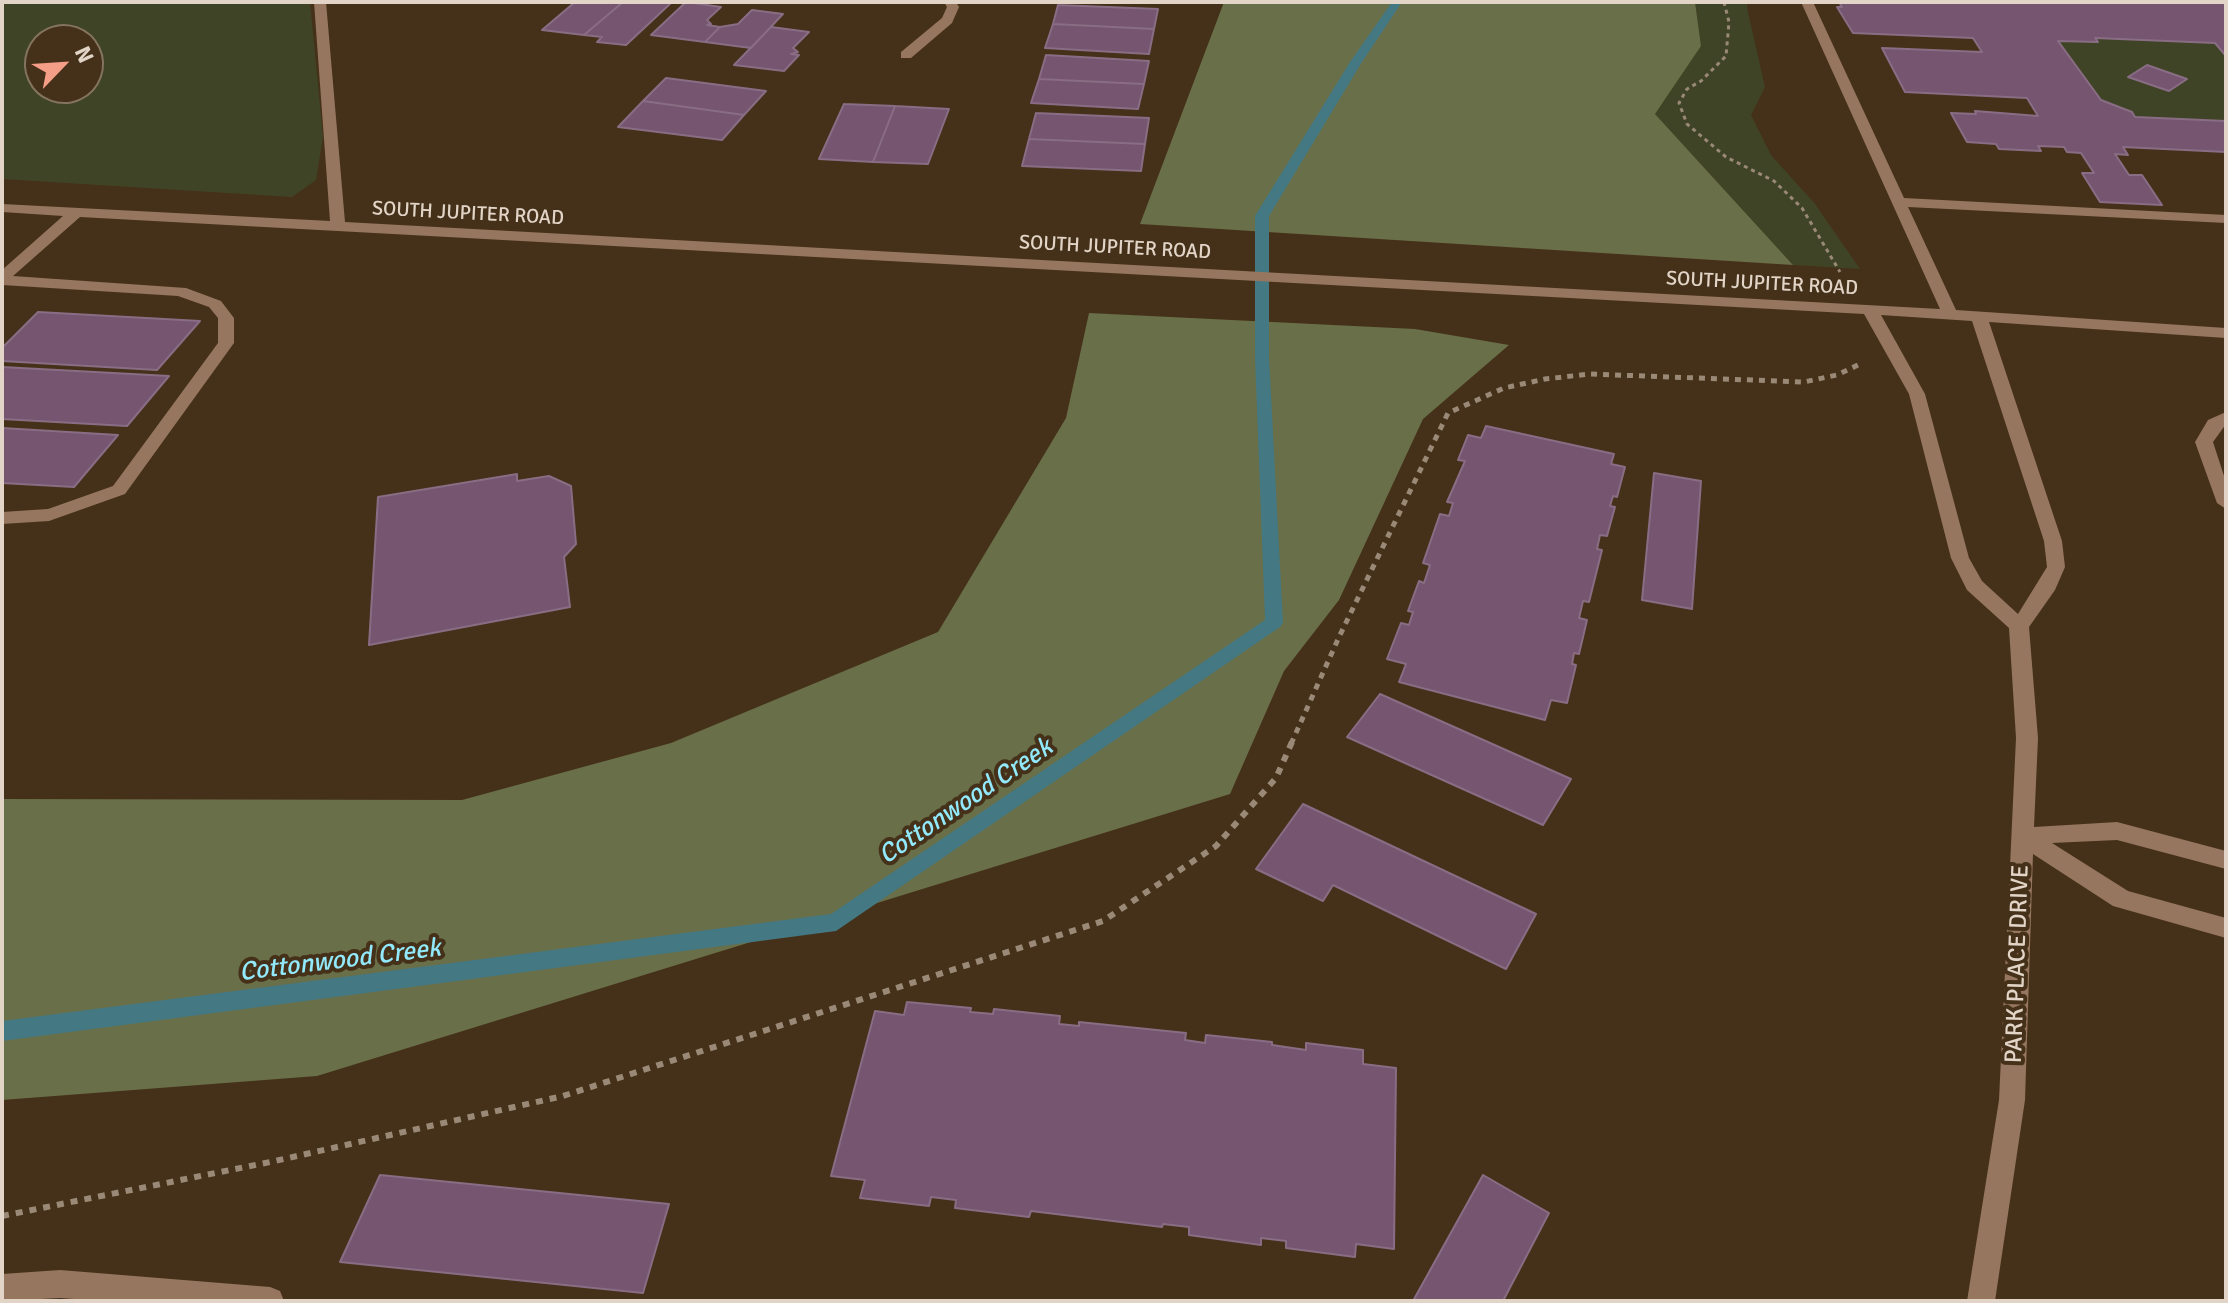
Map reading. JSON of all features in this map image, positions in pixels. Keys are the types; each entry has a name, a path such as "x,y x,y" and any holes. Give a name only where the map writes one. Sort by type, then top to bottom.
{"street":[{"path":"320,2 338,227"},
{"path":"906,55 948,20 953,7 950,2"},
{"path":"1807,2 1950,314"},
{"path":"1900,202 2226,219"},
{"name":"SOUTH JUPITER ROAD","path":"2,208 1066,264 1950,314 2226,333"},
{"path":"2,279 75,213"},
{"path":"2,279 180,291 215,304 226,318 226,343 119,490 49,515 2,518"},
{"path":"1870,310 1917,394 1960,558 1974,585 2019,626 2048,585 2056,567 2053,541 1979,317"},
{"path":"2226,417 2214,424 2204,442 2226,503"},
{"name":"PARK PLACE DRIVE","path":"1981,1301 2012,1100 2027,738 2019,626"},
{"path":"2023,836 2117,831 2226,860"},
{"path":"2023,836 2121,899 2226,928"},
{"path":"2,1288 60,1284 270,1301"}],"path":[{"path":"1724,2 1729,22 1726,56 1701,81 1687,89 1679,103 1687,124 1726,157 1774,181 1802,208 1836,265"},
{"path":"2,1216 275,1161 563,1096 1103,921 1216,846 1276,778 1339,637 1448,413 1504,388 1545,379 1590,374 1804,382 1837,375 1852,367"}],"green space":[{"path":"2,2 310,2 323,137 316,180 292,197 2,179"},
{"path":"1224,2 1695,2 1701,46 1655,114 1793,265 1140,224"},
{"path":"1695,2 1748,2 1765,87 1751,115 1771,155 1815,204 1860,269 1793,265 1655,114 1701,46"},
{"path":"2095,38 2215,43 2226,56 2226,121 2135,117 2132,112 2101,100 2058,41 2097,42"},
{"path":"1089,313 1415,329 1509,345 1423,419 1339,600 1284,671 1230,794 317,1076 2,1100 2,799 462,800 671,743 938,632 1066,418"}],"building":[{"path":"575,2 623,2 584,35 542,30"},
{"path":"623,2 672,2 626,45 597,42 602,37 584,35"},
{"path":"686,2 721,7 707,20 711,24 707,25 720,27 705,42 651,35"},
{"path":"1839,2 2226,2 2226,56 2215,43 2095,38 2098,42 2058,41 2101,100 2132,112 2135,117 2226,121 2226,152 2123,147 2128,155 2115,154 2129,175 2142,175 2162,205 2100,202 2082,173 2094,173 2081,153 2067,152 2064,147 2038,146 2041,151 1999,149 1996,144 1967,142 1951,113 1976,114 1975,111 2038,116 2027,98 1905,92 1882,48 1982,52 1973,38 1853,33 1837,7 1842,7"},
{"path":"1058,5 1158,9 1154,29 1053,24"},
{"path":"752,10 783,14 751,48 705,42 720,27 738,24"},
{"path":"1053,24 1154,29 1149,54 1045,48"},
{"path":"771,27 809,32 793,48 798,52 791,54 799,55 784,71 734,65"},
{"path":"1046,55 1149,61 1144,84 1039,79"},
{"path":"2147,65 2187,79 2169,91 2128,77"},
{"path":"666,78 766,91 744,115 643,101"},
{"path":"1039,79 1144,84 1138,109 1031,103"},
{"path":"643,101 744,115 722,140 618,127"},
{"path":"844,104 895,106 873,162 819,159"},
{"path":"895,106 949,109 928,164 873,162"},
{"path":"1036,113 1149,118 1145,144 1029,139"},
{"path":"1029,139 1145,144 1141,171 1022,166"},
{"path":"38,312 200,321 157,370 2,361 2,348"},
{"path":"2,367 169,376 127,426 2,419"},
{"path":"1486,426 1614,454 1611,464 1625,467 1617,497 1613,496 1610,506 1615,507 1607,536 1600,535 1597,549 1602,550 1589,602 1583,601 1579,618 1587,620 1579,654 1574,653 1572,664 1576,665 1567,703 1551,700 1545,720 1399,682 1406,664 1387,659 1401,623 1409,625 1413,612 1408,611 1419,581 1424,583 1430,565 1423,563 1440,514 1449,516 1453,503 1447,502 1465,461 1458,460 1468,435 1481,438"},
{"path":"2,428 118,435 74,487 2,483"},
{"path":"1654,473 1701,481 1692,609 1642,600"},
{"path":"517,474 517,481 549,476 571,486 576,544 564,557 570,607 369,645 378,497"},
{"path":"1380,694 1571,779 1543,825 1347,737"},
{"path":"1303,804 1536,914 1506,969 1333,885 1323,901 1256,869"},
{"path":"907,1002 971,1008 970,1012 993,1014 994,1009 1060,1016 1059,1024 1079,1026 1079,1022 1186,1033 1185,1040 1205,1043 1206,1035 1272,1042 1272,1045 1306,1050 1306,1043 1363,1050 1363,1064 1396,1068 1394,1249 1356,1244 1355,1257 1286,1248 1286,1241 1261,1238 1261,1245 1189,1235 1189,1227 1163,1224 1162,1227 1031,1211 1029,1217 955,1208 956,1200 931,1197 929,1206 860,1198 865,1180 831,1176 875,1011 904,1015"},
{"path":"380,1175 669,1204 643,1293 340,1262"},
{"path":"1483,1175 1549,1213 1503,1301 1413,1301"}],"waterway":[{"name":"Cottonwood Creek","path":"2,1031 836,922 1274,623 1262,357 1262,216 1356,62 1397,2"}]}
